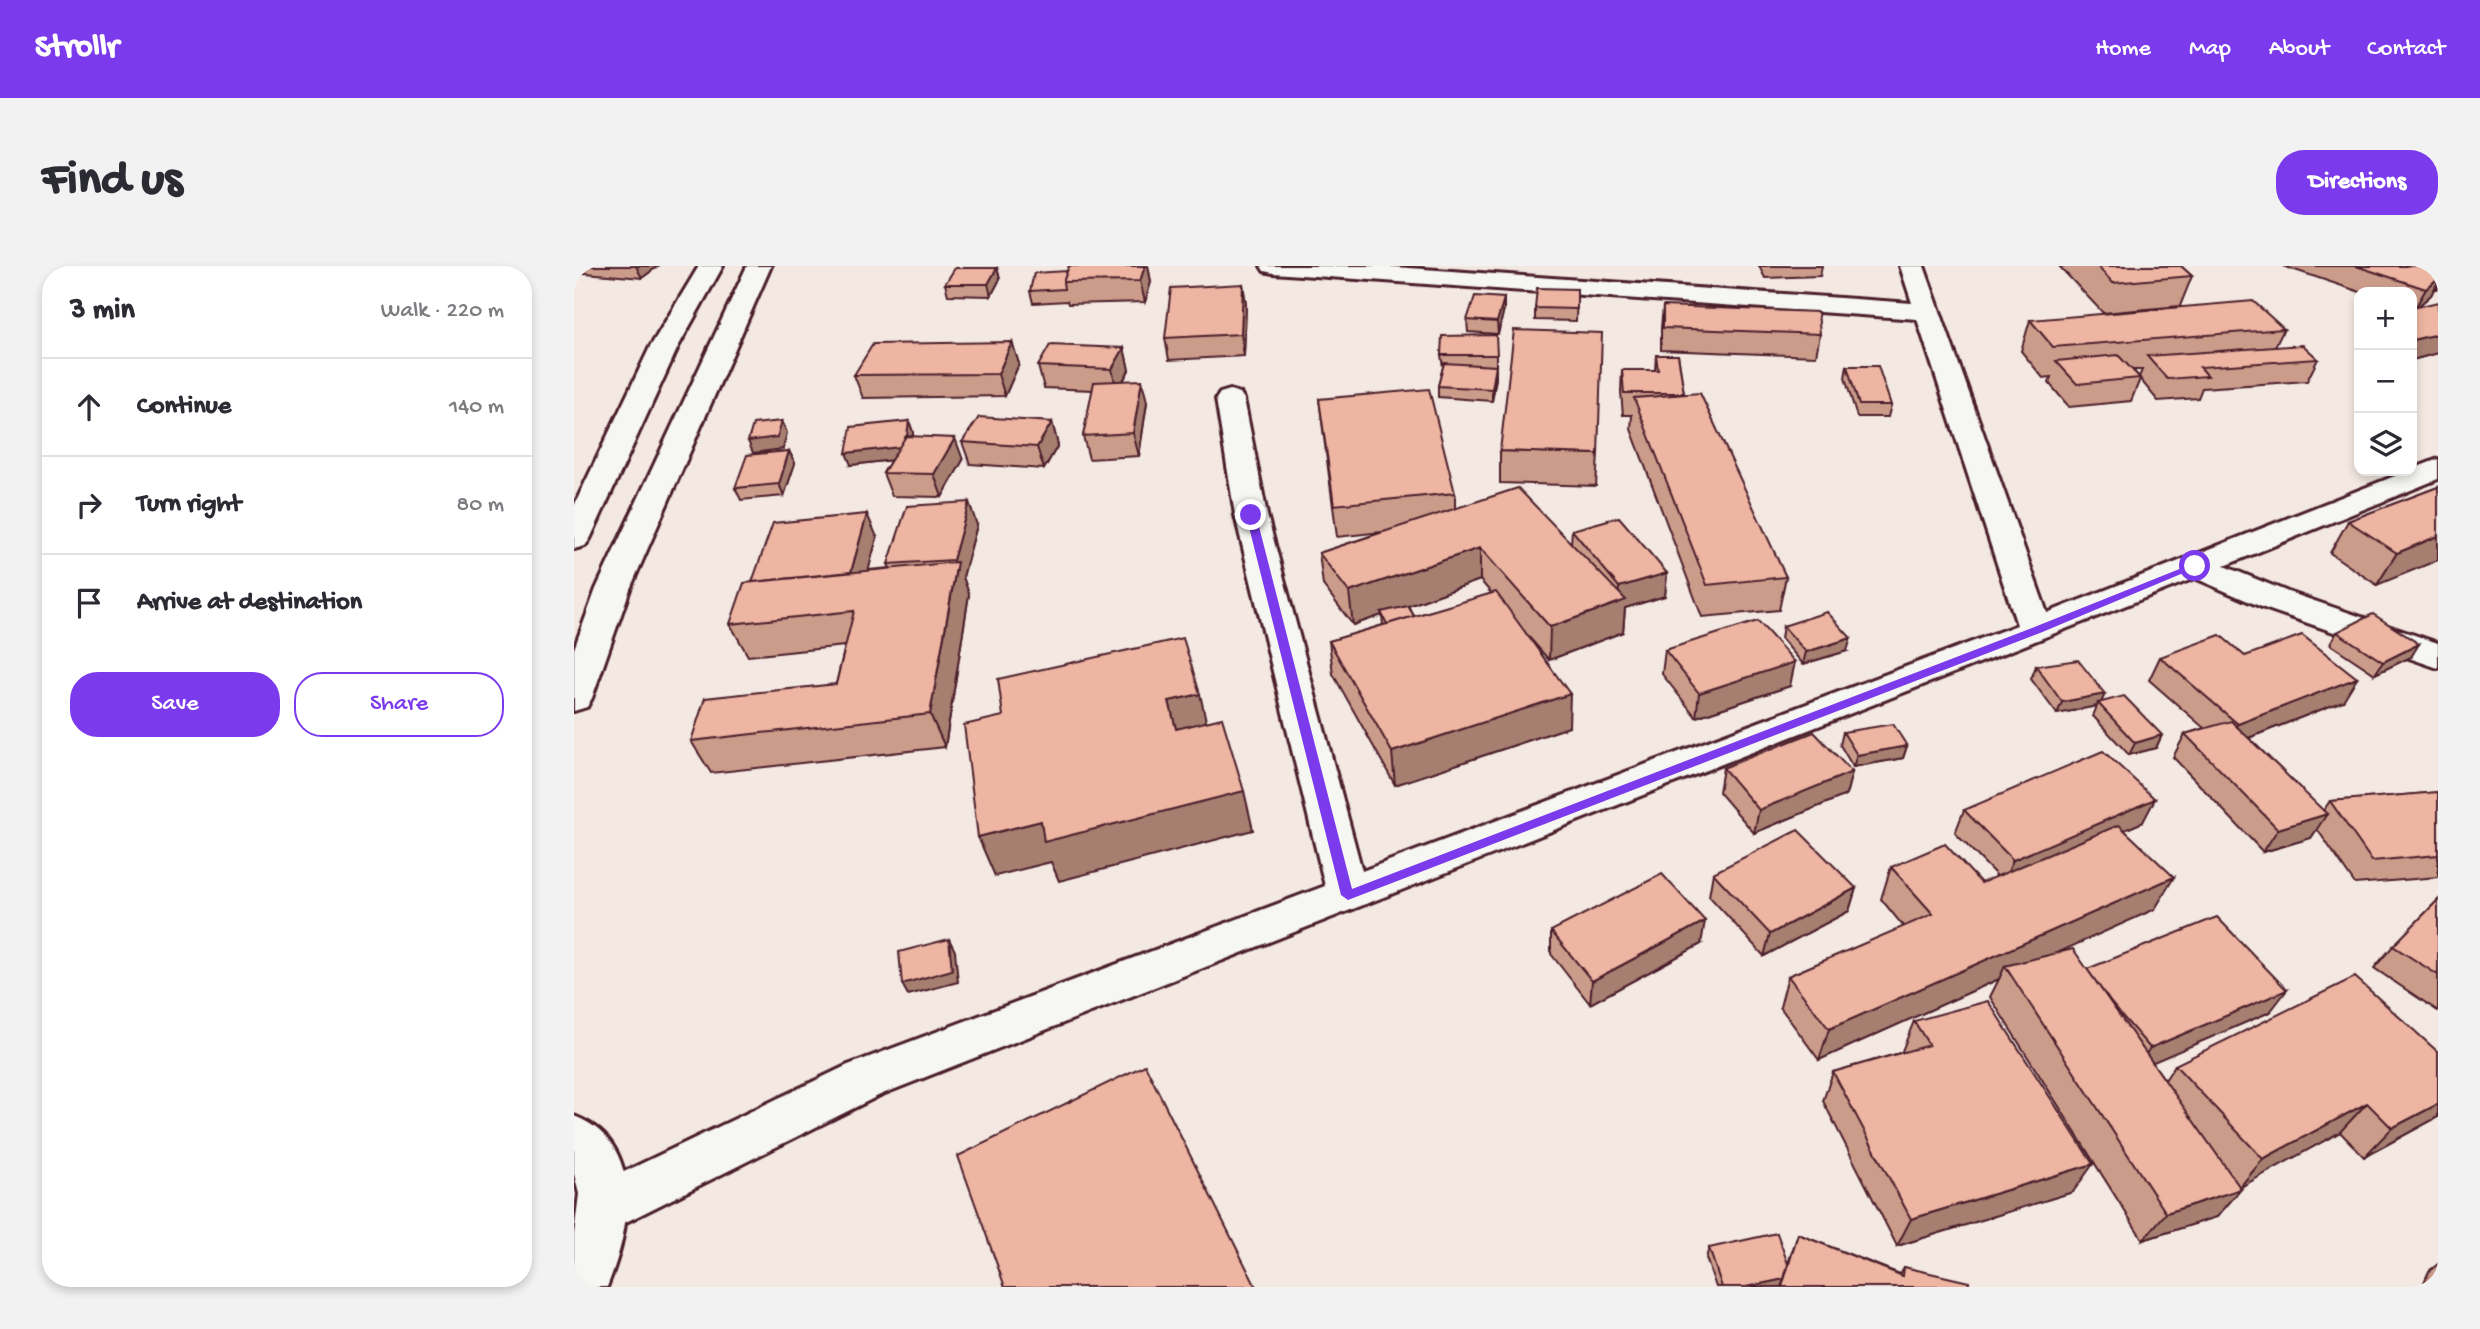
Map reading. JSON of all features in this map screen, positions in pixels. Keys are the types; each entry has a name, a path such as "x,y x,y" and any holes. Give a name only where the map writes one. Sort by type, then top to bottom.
{"main road":[{"path":"574,539 664,347 711,266"},
{"path":"574,698 613,589 759,266"},
{"path":"1273,266 1928,312"},
{"path":"1912,266 2036,631"},
{"path":"1230,399 1251,515 1348,895"},
{"path":"604,1206 864,1080 2036,631 2438,468"},
{"path":"2195,566 2276,600 2438,656"},
{"path":"574,1138 596,1166 604,1206 598,1249 581,1287"}],"building":[{"path":"1069,266 1145,266 1140,281 1063,282"},
{"path":"2097,266 2181,266 2192,276 2113,283"},
{"path":"2356,266 2418,266 2438,272 2438,278 2426,289"},
{"path":"955,268 997,268 988,284 945,284"},
{"path":"1067,271 1063,282 1064,289 1030,291 1034,273"},
{"path":"1243,284 1241,334 1165,338 1171,288"},
{"path":"1537,288 1577,289 1577,309 1535,308"},
{"path":"1475,296 1504,298 1497,322 1467,320"},
{"path":"2253,301 2284,329 2053,347 2030,320"},
{"path":"2438,302 2438,334 2417,339 2417,307"},
{"path":"1663,306 1818,312 1820,334 1663,328"},
{"path":"1514,330 1602,333 1598,454 1500,451"},
{"path":"1496,335 1497,355 1441,355 1442,336"},
{"path":"1012,342 998,374 854,375 873,344"},
{"path":"1050,345 1124,348 1112,369 1038,366"},
{"path":"2303,345 2318,359 2200,367 2208,376 2167,379 2147,356"},
{"path":"1656,355 1678,355 1684,393 1624,393 1622,370 1658,370"},
{"path":"2118,355 2140,378 2077,384 2056,361"},
{"path":"1444,363 1496,366 1492,389 1438,386"},
{"path":"1847,366 1878,366 1891,405 1859,405"},
{"path":"1142,380 1133,433 1083,436 1094,382"},
{"path":"1429,389 1455,493 1334,505 1319,399"},
{"path":"1700,393 1786,577 1707,585 1634,398"},
{"path":"979,417 1052,422 1037,447 962,442"},
{"path":"782,421 777,437 748,441 753,424"},
{"path":"909,421 907,436 900,447 846,453 851,427"},
{"path":"906,436 955,438 934,474 883,473"},
{"path":"789,451 779,484 735,488 747,455"},
{"path":"2438,487 2438,536 2397,553 2348,521"},
{"path":"1518,488 1626,600 1550,627 1480,548 1349,592 1319,553"},
{"path":"969,502 953,560 888,564 907,506"},
{"path":"867,514 851,572 752,582 773,523"},
{"path":"1619,517 1667,573 1619,587 1572,530"},
{"path":"957,562 930,714 691,741 705,698 836,684 854,611 730,624 744,583"},
{"path":"1496,592 1570,694 1392,752 1329,641"},
{"path":"1408,606 1414,616 1387,624 1381,612"},
{"path":"1827,612 1851,638 1806,652 1783,626"},
{"path":"2373,614 2419,644 2383,662 2337,632"},
{"path":"1758,621 1795,662 1699,693 1665,650"},
{"path":"2220,635 2245,656 2302,635 2357,678 2238,724 2160,657"},
{"path":"1183,638 1200,694 1169,701 1176,729 1222,718 1244,791 1044,842 1041,821 978,837 964,725 1003,716 998,679"},
{"path":"2078,660 2105,694 2062,702 2036,666"},
{"path":"2124,696 2162,735 2135,743 2098,703"},
{"path":"2231,721 2327,814 2278,829 2185,734"},
{"path":"1893,724 1907,746 1857,755 1843,732"},
{"path":"1814,732 1852,772 1759,810 1723,768"},
{"path":"2103,751 2155,799 2013,860 1964,810"},
{"path":"2438,792 2438,855 2372,861 2330,801"},
{"path":"2119,825 2174,877 1829,1029 1788,976 1933,914 1891,867 1945,844 1981,883"},
{"path":"1798,830 1856,888 1770,934 1713,873"},
{"path":"1662,874 1705,921 1592,981 1551,931"},
{"path":"2438,900 2438,975 2393,946"},
{"path":"2217,917 2287,990 2150,1048 2111,1003 2087,969"},
{"path":"949,939 952,970 902,984 899,952"},
{"path":"2073,949 2241,1189 2166,1213 2005,966"},
{"path":"2355,977 2438,1052 2438,1104 2392,1128 2367,1103 2263,1159 2175,1065"},
{"path":"1988,1001 2093,1164 1911,1219 1833,1072 1929,1045 1914,1021"},
{"path":"1145,1065 1256,1287 1005,1287 958,1156"},
{"path":"1777,1233 1788,1264 1784,1279 1746,1287 1722,1287 1709,1248"},
{"path":"1798,1234 1903,1276 1904,1267 1969,1282 1968,1287 1782,1287"}],"route":[{"path":"1251,515 1348,895 2036,631 2195,566"}]}
